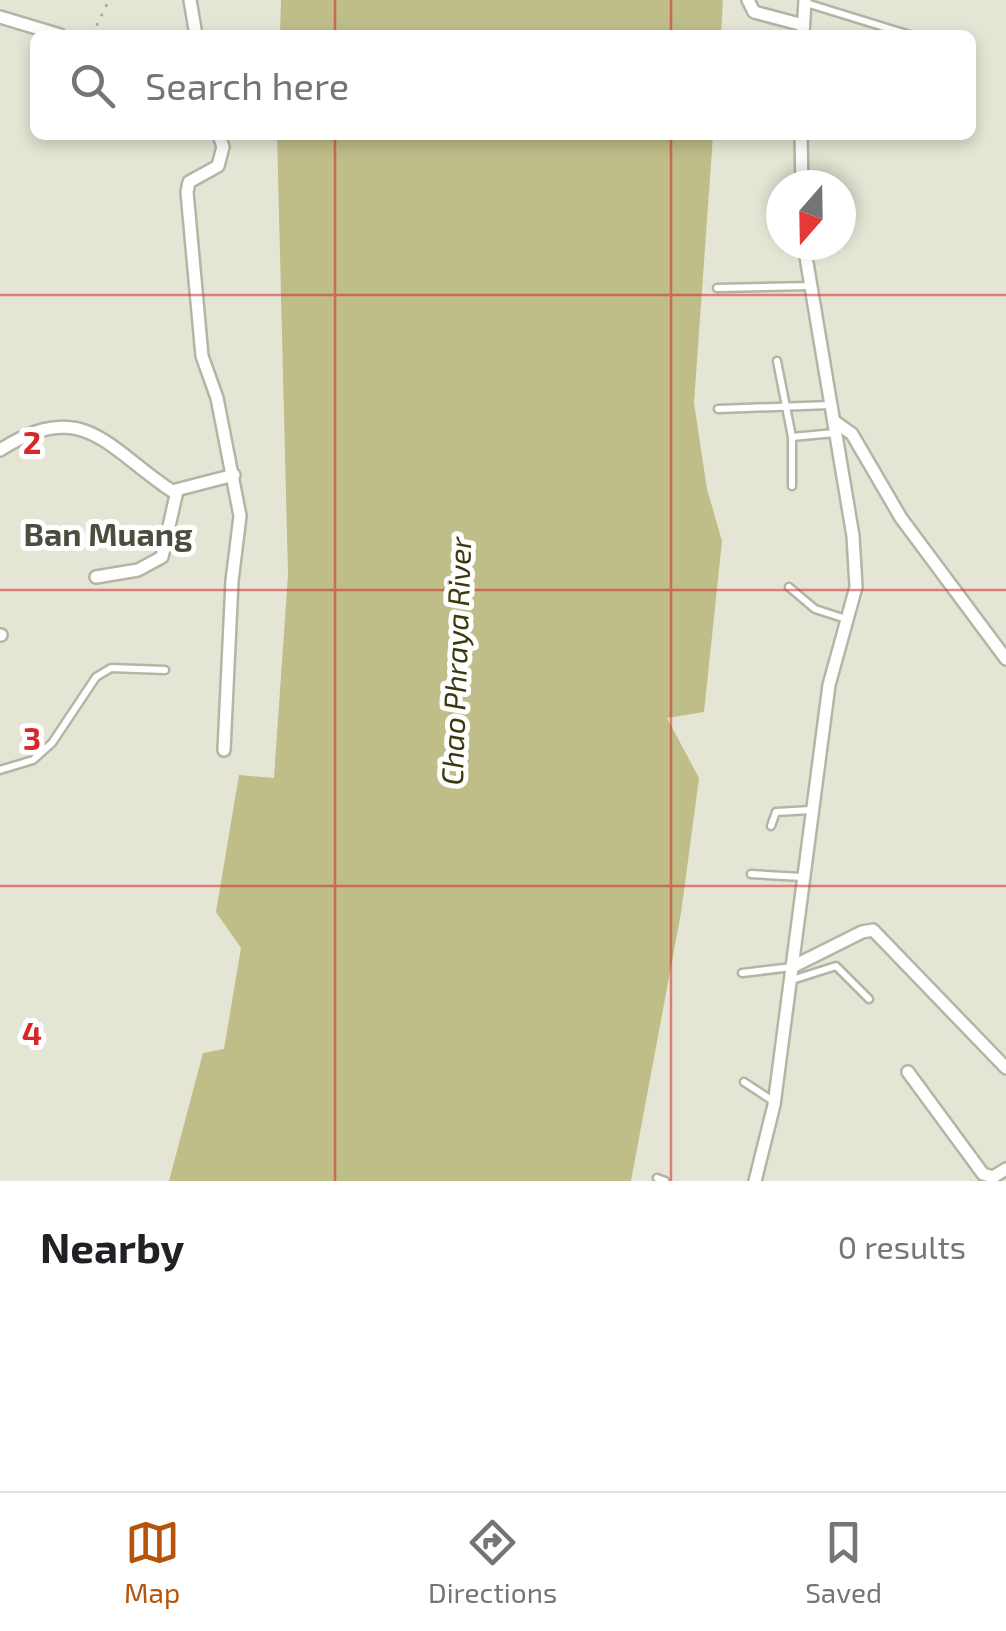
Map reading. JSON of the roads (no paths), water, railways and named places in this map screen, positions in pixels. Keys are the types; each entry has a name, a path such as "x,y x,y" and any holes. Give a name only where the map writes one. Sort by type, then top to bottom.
{"street":[{"path":"190,0 195,30"},
{"path":"748,0 754,12 803,30 805,1"},
{"path":"0,17 43,30"},
{"path":"221,140 224,147 218,166 189,182 186,192 202,356 217,398 240,516 232,580 224,750"},
{"path":"801,140 802,170"},
{"path":"755,1181 774,1101 829,685 856,586 855,554 807,260"},
{"path":"0,450 26,436 76,425 102,437 176,492"},
{"path":"834,427 852,434 901,518 1006,658"},
{"path":"176,492 234,475"},
{"path":"96,577 138,570 162,557 176,492"},
{"path":"792,966 862,932 877,932 1006,1068"},
{"path":"908,1072 984,1174 997,1176 1006,1169"}],"lane":[{"path":"805,1 895,30"},
{"path":"717,288 812,286"},
{"path":"777,360 792,437 792,486"},
{"path":"718,409 832,404"},
{"path":"792,437 834,427"},
{"path":"790,588 816,609 846,618"},
{"path":"0,770 33,760 52,743 96,677 111,668 166,670"},
{"path":"771,826 776,812 811,810"},
{"path":"751,874 804,878"},
{"path":"742,973 792,966"},
{"path":"790,980 836,966 869,998"},
{"path":"744,1082 774,1101"}],"water":[{"path":"281,0 723,0 721,30 280,30"},
{"name":"Chao Phraya River","path":"277,140 713,140 694,403 707,489 722,541 704,712 667,718 699,778 681,913 631,1181 169,1181 203,1053 224,1049 241,948 216,912 239,775 274,778 288,575"}],"district":[{"name":"Ban Muang","path":"108,535"}]}
